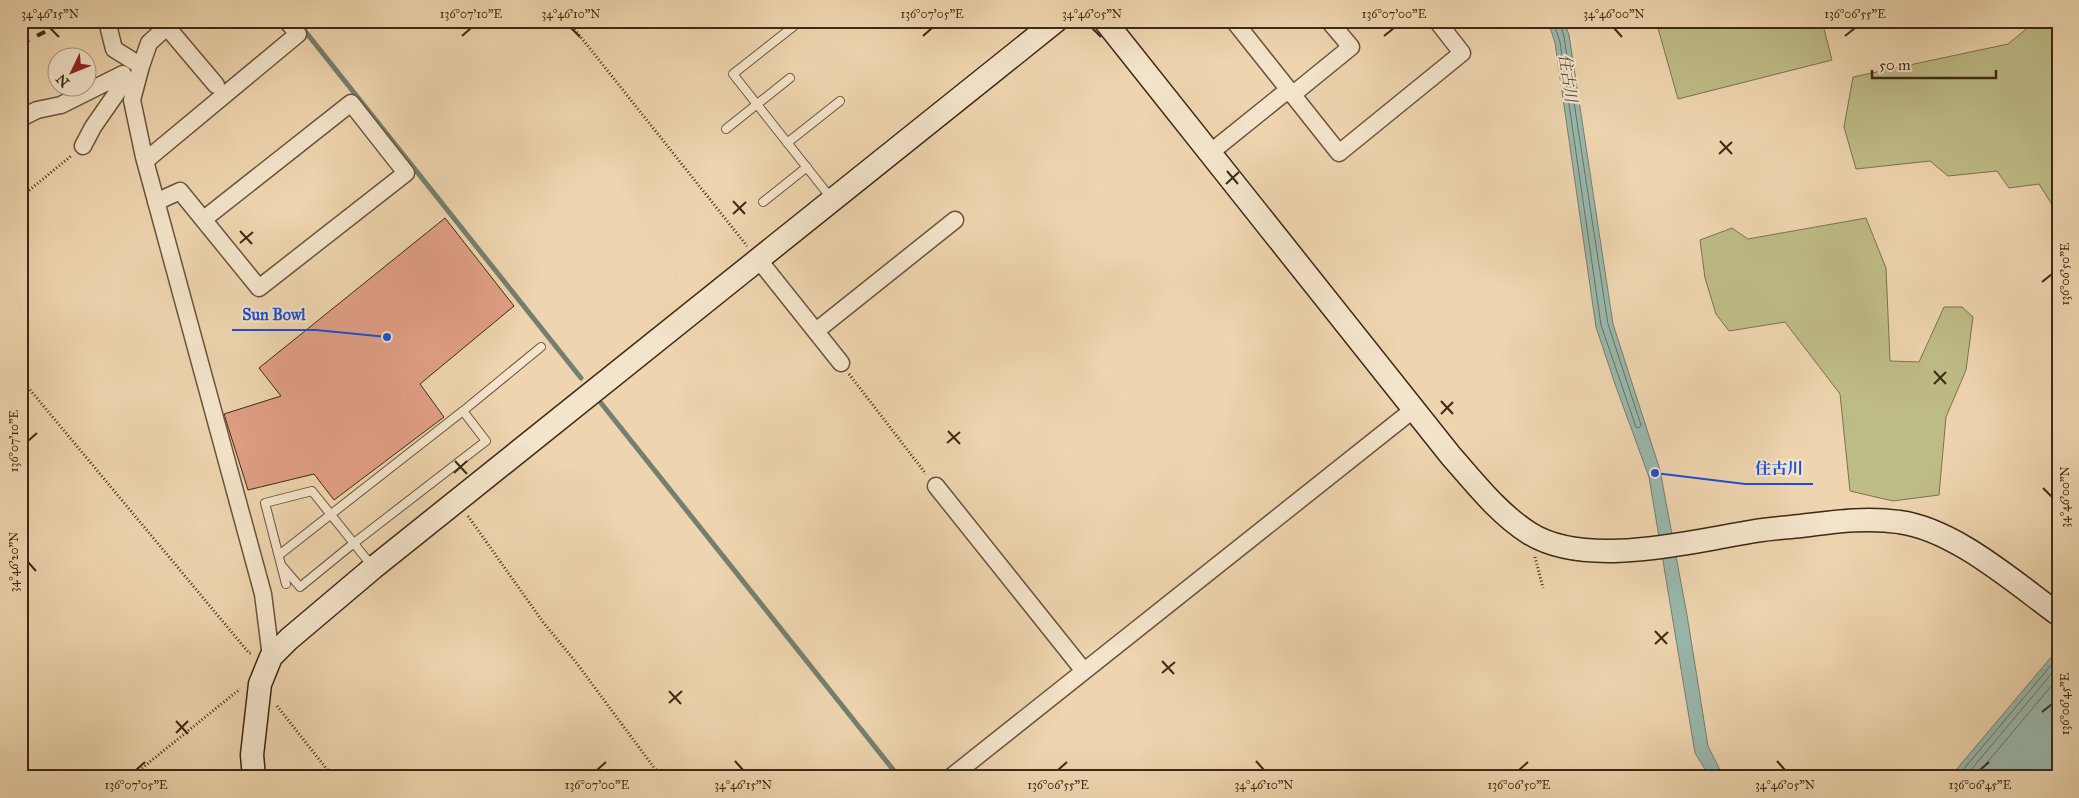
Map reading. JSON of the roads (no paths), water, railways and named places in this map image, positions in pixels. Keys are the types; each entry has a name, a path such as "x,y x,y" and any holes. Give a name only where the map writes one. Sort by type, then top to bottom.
{"street":[{"path":"107,21 114,49 132,100 145,161 264,594 271,656"},
{"path":"145,161 298,34 288,21"},
{"path":"254,777 252,755 260,684 271,656 289,639 373,568 1056,21"},
{"path":"1105,21 1414,409 1491,501 1529,533 1559,546 1603,551 1711,540 1746,532 1851,520 1900,522 1939,533 1988,563 2058,614"},
{"path":"1234,21 1340,153 1462,53 1437,21"},
{"path":"1211,152 1351,47 1329,21"},
{"path":"132,100 140,66 150,43 170,24 216,85"},
{"path":"114,49 140,66"},
{"path":"21,118 37,110 61,105 124,77"},
{"path":"83,146 92,127 124,77"},
{"path":"156,202 180,191 259,288 406,173 351,103 204,219"},
{"path":"816,331 955,220"},
{"path":"758,259 841,363"},
{"path":"951,777 1414,409"},
{"path":"936,486 1084,671"}],"lane":[{"path":"794,26 733,74 832,200"},
{"path":"726,129 790,78"},
{"path":"787,143 840,101"},
{"path":"763,202 807,167"},
{"path":"279,555 330,513 463,411 541,347"},
{"path":"282,566 300,588 354,543 486,441 463,411"},
{"path":"286,584 265,503 312,491 373,568"}],"water":[{"path":"1548,21 1564,21 1569,35 1613,324 1660,470 1687,615 1708,746 1722,774 1727,777 1710,777 1695,753 1649,477 1596,327 1555,43"},
{"path":"2058,649 2058,777 1950,777"}],"waterway":[{"path":"301,26 581,378"},
{"path":"601,403 899,777"}],"railway":[{"path":"21,44 66,21"}],"place":[{"name":"Sun Bowl","path":"387,337"},
{"name":"住古川","path":"1655,473"}]}
